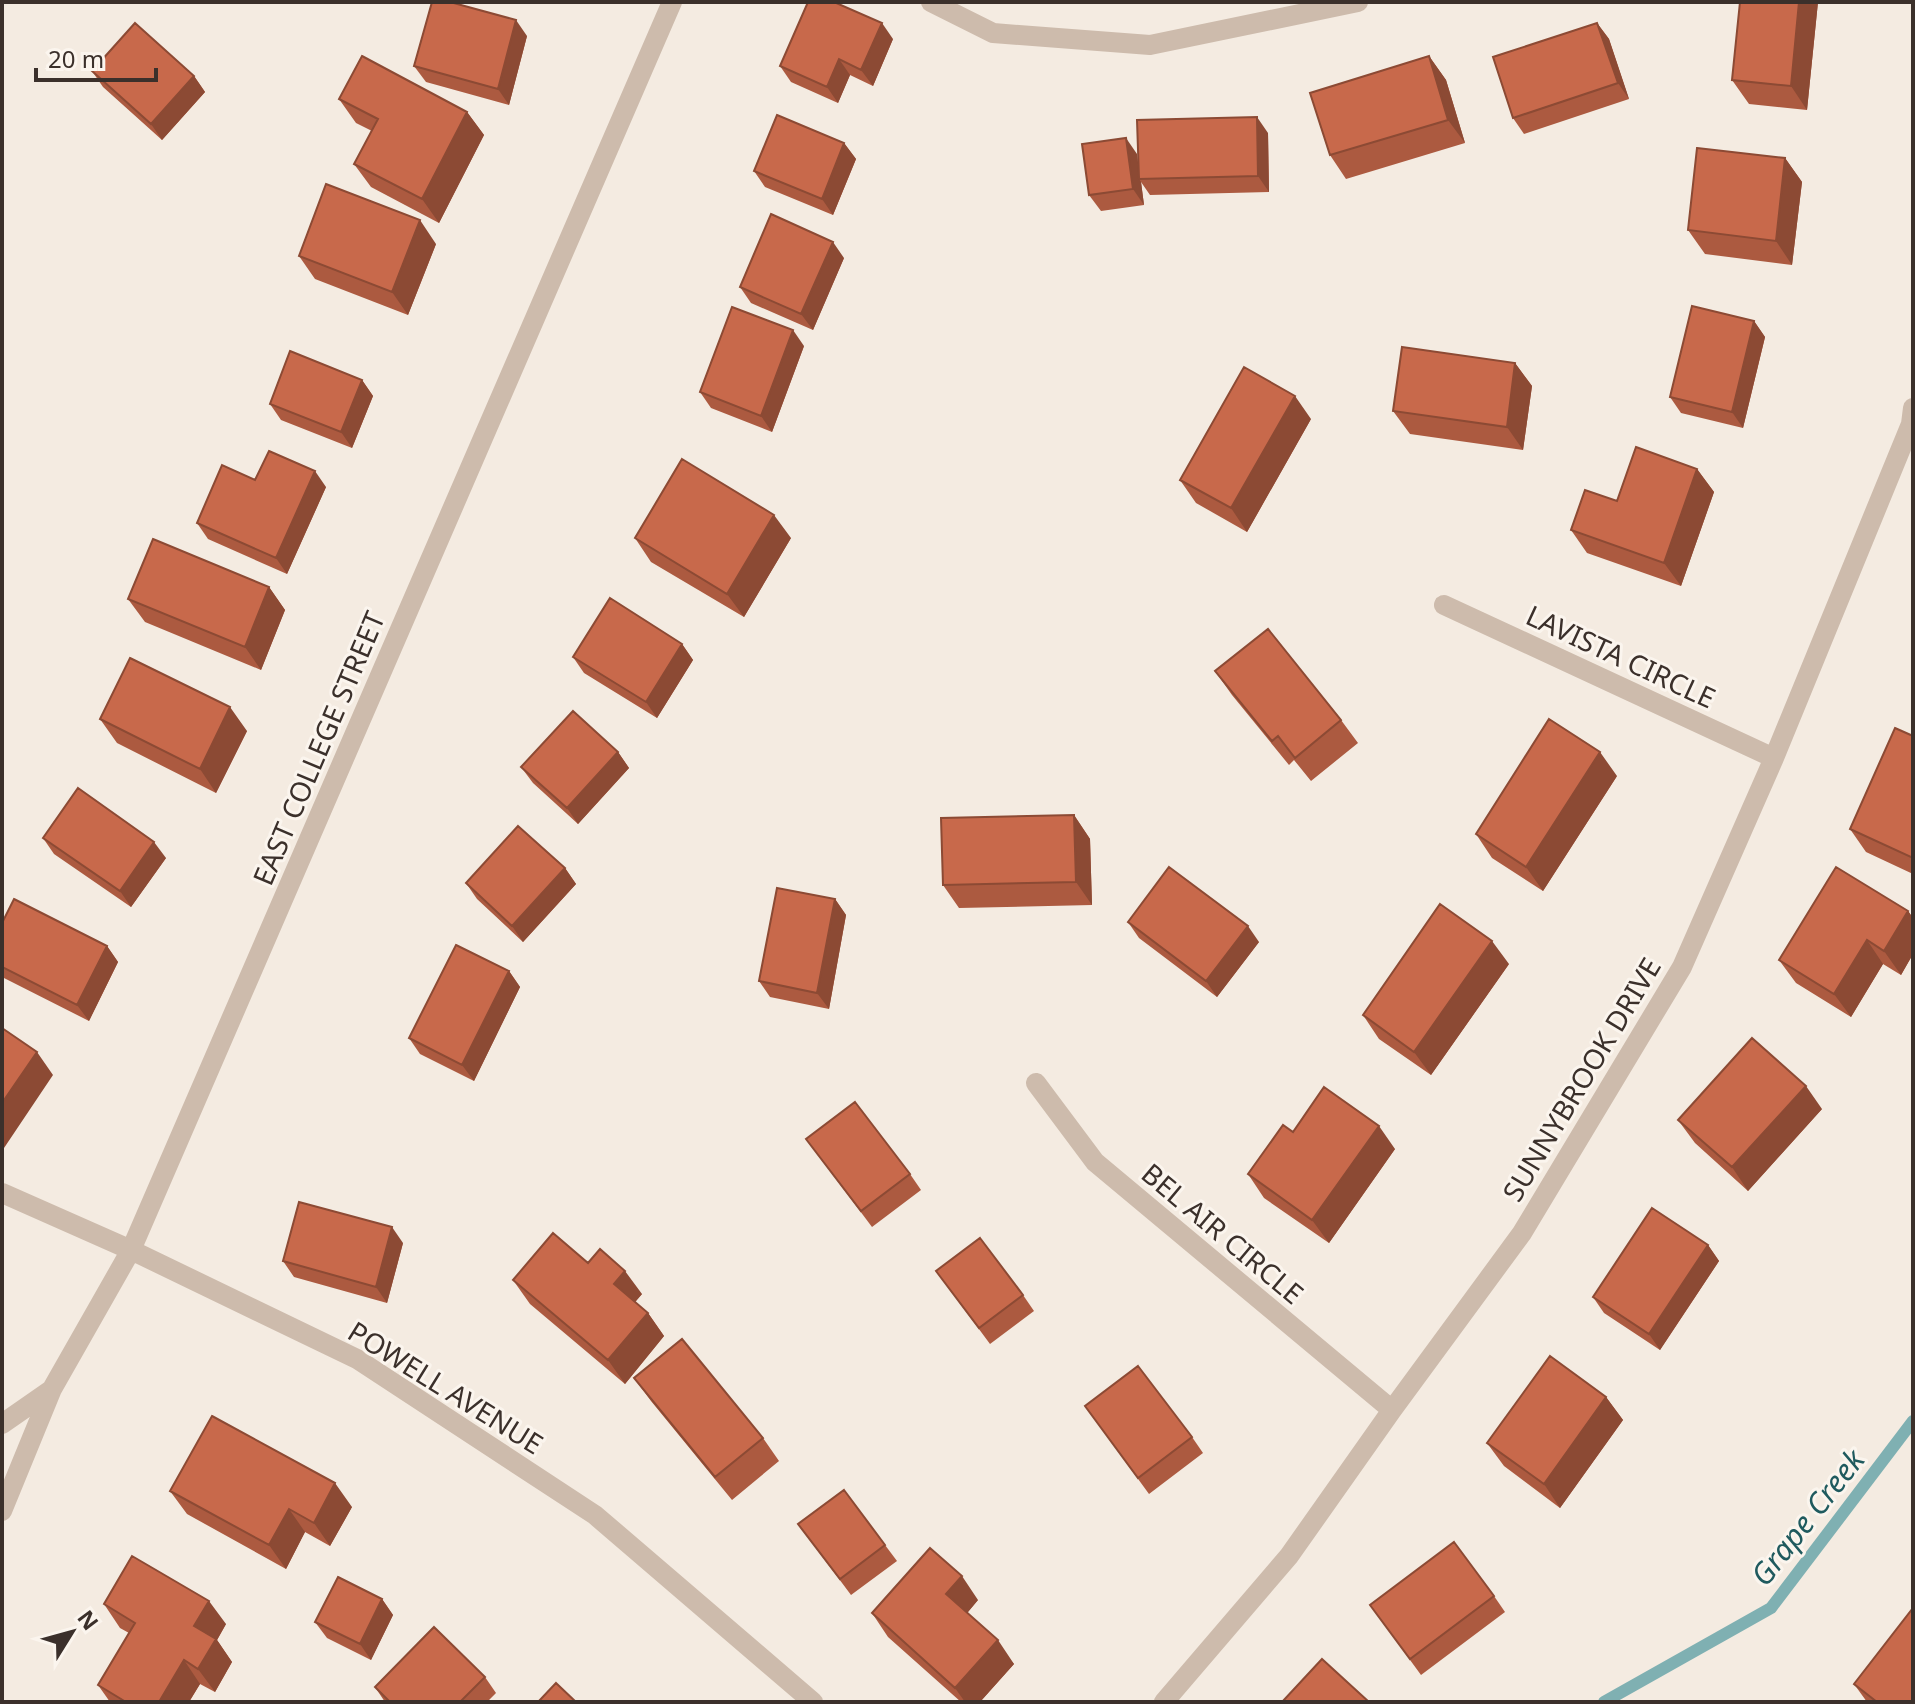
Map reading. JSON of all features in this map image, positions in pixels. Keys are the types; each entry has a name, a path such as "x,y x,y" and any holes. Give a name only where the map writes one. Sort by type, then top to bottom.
{"street":[{"name":"EAST COLLEGE STREET","path":"2,1511 52,1389 131,1250 672,2"},
{"path":"931,2 993,33 1150,45 1358,2"},
{"name":"SUNNYBROOK DRIVE","path":"1164,1702 1289,1556 1522,1233 1682,967 1774,758 1911,424 1913,408"},
{"name":"LAVISTA CIRCLE","path":"1444,605 1774,758"},
{"name":"BEL AIR CIRCLE","path":"1036,1083 1095,1162 1392,1410"},
{"name":"POWELL AVENUE","path":"2,1193 131,1250 357,1359 595,1515 813,1702"},
{"path":"2,1424 52,1389"}],"building":[{"path":"432,2 450,2 516,20 498,89 414,66"},
{"path":"808,2 834,2 882,23 861,70 839,59 827,87 780,66"},
{"path":"1740,2 1799,2 1791,86 1732,80"},
{"path":"135,23 194,76 151,124 92,71"},
{"path":"1597,23 1618,83 1513,118 1493,57"},
{"path":"362,56 467,112 422,199 354,164 378,119 339,99"},
{"path":"1429,56 1448,120 1330,155 1310,93"},
{"path":"777,115 844,143 822,199 754,171"},
{"path":"1257,117 1258,176 1139,179 1137,120"},
{"path":"1126,138 1133,189 1089,195 1082,144"},
{"path":"1697,148 1785,158 1776,241 1688,230"},
{"path":"326,184 420,220 392,292 299,256"},
{"path":"771,214 833,242 801,314 740,287"},
{"path":"1692,306 1754,321 1732,412 1670,397"},
{"path":"732,307 793,330 761,416 700,392"},
{"path":"1402,347 1515,363 1507,427 1393,411"},
{"path":"290,351 362,380 341,432 270,404"},
{"path":"1244,367 1295,396 1231,508 1180,480"},
{"path":"1636,447 1697,469 1664,563 1571,530 1585,490 1617,501"},
{"path":"269,451 315,471 276,558 197,523 222,465 255,480"},
{"path":"682,459 774,515 727,594 635,538"},
{"path":"153,539 269,587 245,647 128,599"},
{"path":"610,598 682,644 646,702 573,657"},
{"path":"1268,629 1341,720 1295,758 1278,736 1272,741 1215,671"},
{"path":"130,658 230,707 200,769 100,719"},
{"path":"573,711 618,752 567,808 521,767"},
{"path":"1549,719 1600,752 1526,867 1476,834"},
{"path":"1895,728 1913,736 1913,858 1850,829"},
{"path":"78,788 154,842 120,891 43,838"},
{"path":"1074,815 1076,882 943,885 941,818"},
{"path":"518,826 565,868 512,926 466,883"},
{"path":"1169,867 1248,926 1206,981 1128,922"},
{"path":"1836,867 1908,911 1884,951 1867,940 1834,994 1779,960"},
{"path":"777,888 835,899 817,993 759,981"},
{"path":"14,899 107,946 77,1005 2,967 2,923"},
{"path":"1440,904 1492,941 1414,1052 1363,1015"},
{"path":"456,945 509,971 462,1065 409,1038"},
{"path":"2,1028 37,1052 2,1103"},
{"path":"1752,1038 1806,1086 1732,1167 1678,1120"},
{"path":"1324,1087 1379,1126 1312,1220 1248,1174 1283,1125 1293,1132"},
{"path":"855,1102 910,1174 861,1211 806,1139"},
{"path":"299,1202 392,1227 376,1287 283,1261"},
{"path":"1652,1208 1708,1245 1649,1334 1593,1297"},
{"path":"553,1233 588,1263 600,1249 625,1271 614,1284 648,1313 608,1360 513,1280"},
{"path":"980,1238 1023,1295 979,1328 936,1271"},
{"path":"682,1339 763,1438 715,1477 634,1378"},
{"path":"1550,1356 1606,1397 1544,1484 1487,1443"},
{"path":"1138,1366 1192,1437 1138,1478 1085,1406"},
{"path":"212,1416 335,1483 314,1523 289,1509 269,1545 170,1491"},
{"path":"844,1490 885,1545 840,1579 798,1524"},
{"path":"1454,1542 1494,1596 1410,1659 1370,1605"},
{"path":"930,1548 962,1576 946,1594 998,1640 955,1688 872,1613"},
{"path":"132,1556 209,1601 194,1626 216,1639 198,1669 184,1660 159,1702 126,1702 98,1685 135,1623 104,1604"},
{"path":"338,1577 382,1599 360,1644 315,1622"},
{"path":"1913,1608 1913,1702 1877,1702 1854,1684"},
{"path":"434,1627 485,1677 460,1702 390,1702 375,1687"},
{"path":"1322,1659 1369,1702 1282,1702"},
{"path":"556,1683 576,1702 538,1702"}],"waterway":[{"name":"Grape Creek","path":"1604,1702 1771,1608 1913,1421"}]}
